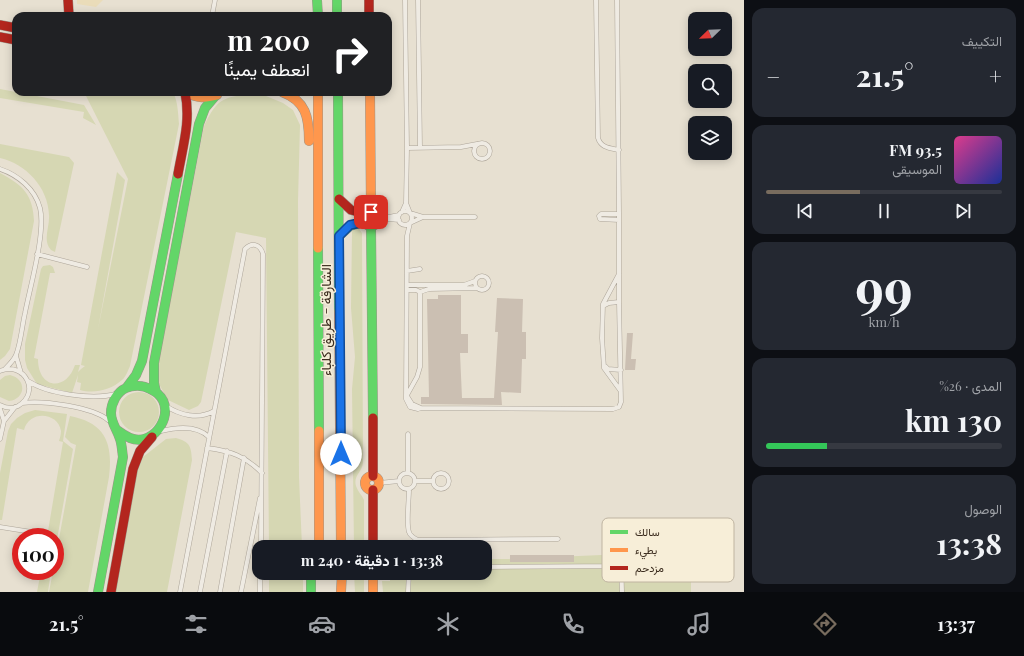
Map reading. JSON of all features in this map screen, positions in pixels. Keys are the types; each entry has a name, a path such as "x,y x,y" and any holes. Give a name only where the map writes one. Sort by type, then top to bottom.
{"main road":[{"path":"68,0 68,12"},
{"path":"311,0 311,12"},
{"path":"317,0 318,12"},
{"path":"337,0 337,12"},
{"path":"369,0 370,12"},
{"path":"0,25 12,27"},
{"path":"0,37 12,39"},
{"path":"98,592 121,467 122,447 110,416 111,408 113,400 127,387 136,375 142,361 188,122 187,96"},
{"path":"194,96 199,98 208,98 213,96"},
{"path":"111,592 133,469 140,451 162,427 164,420 164,404 156,392 154,383 154,363 199,124 205,108 216,96"},
{"path":"291,96 302,105 309,123 310,297 318,326"},
{"name":"الشارقة - طريق كلباء","path":"318,96 319,540"},
{"name":"الشارقة - طريق كلباء","path":"338,96 341,540"},
{"path":"370,96 371,219 377,489 373,490"},
{"path":"339,199 353,212 371,219"},
{"path":"339,236 350,225 371,219"},
{"path":"127,387 142,386 150,388 156,392"},
{"path":"115,427 124,437 133,440 143,440 154,435"},
{"path":"311,540 314,495 319,473"},
{"path":"373,490 367,487 365,483 368,477 376,479"},
{"path":"373,490 373,540"},
{"path":"311,580 311,592"},
{"path":"319,580 319,592"},
{"path":"341,592 342,580"},
{"path":"343,580 345,592"},
{"path":"373,580 373,592"}],"lane":[{"path":"213,12 215,0"},
{"path":"405,0 407,148 406,203 412,218 407,236 407,395 412,404 421,408 610,409 616,408 620,404 620,214 617,0"},
{"path":"418,0 420,147"},
{"path":"596,0 598,138 603,146 619,150"},
{"path":"407,148 460,148 483,143 490,148 490,154 488,157 482,159 460,148"},
{"path":"475,155 474,148 477,144"},
{"path":"0,169 12,173 29,187 40,208 41,220 37,254 16,356 5,369"},
{"path":"406,203 400,213 400,222 407,236"},
{"path":"371,219 389,218 406,211 423,217 475,217"},
{"path":"620,214 601,214 599,216 600,219 620,220"},
{"path":"389,218 406,225 423,217"},
{"path":"180,592 245,249 248,245 253,244 258,245 262,249 263,254 261,540"},
{"path":"37,254 87,267"},
{"path":"407,271 420,269"},
{"path":"619,274 603,306 602,345 603,364 620,391"},
{"path":"484,276 489,281 489,286 482,290 477,288 429,289 420,292 407,287 464,285 475,281 478,277 484,276"},
{"path":"475,281 477,288"},
{"path":"407,395 417,377 420,367 420,292"},
{"path":"603,306 608,303 619,302"},
{"path":"16,356 22,373 28,380 40,387 77,395 104,396 118,394"},
{"path":"603,364 608,369 620,370"},
{"path":"0,371 5,369 14,369 22,373"},
{"path":"0,440 4,421 28,395 28,380"},
{"path":"22,403 44,402 76,407 100,414 115,427"},
{"path":"164,404 172,410 192,416 202,416 214,411"},
{"path":"0,405 7,408 16,407"},
{"path":"0,409 4,421"},
{"path":"154,435 173,428 190,428 202,432 209,437"},
{"path":"408,434 408,473"},
{"path":"207,448 227,451 244,458 254,464 262,473"},
{"path":"200,592 227,451"},
{"path":"220,592 244,458"},
{"path":"408,473 414,476 416,481 414,487 409,490 401,487 399,481 401,476 408,473"},
{"path":"376,479 399,481"},
{"path":"416,481 433,481"},
{"path":"241,592 262,487"},
{"path":"409,490 408,528 412,537 418,540 558,539"},
{"path":"0,527 12,529"},
{"path":"492,567 602,566"},
{"path":"260,580 260,592"},
{"path":"408,592 409,580"},
{"path":"622,582 622,592"}],"green space":[{"path":"0,89 12,91 12,96 37,96 84,105 96,125 83,118 84,112 0,98"},
{"path":"86,96 175,96 179,124 130,366 125,377 108,389 91,392 80,390 81,383 77,382 78,375 72,393 37,384 27,368 25,360 25,344 41,269 43,266 50,265 53,267 55,273 50,273 34,358 38,359 39,369 47,381 59,383 71,374 75,365 80,365 78,372 85,366 81,365 117,172 125,180 98,329 128,179"},
{"path":"240,96 266,96 283,103 293,110 300,125 298,201 299,477 302,540 269,540 266,238 236,232 201,402 198,406 189,410 168,400 159,384 157,370 204,126 216,105 226,99"},
{"path":"0,144 69,157 74,163 55,252 51,250 47,242 49,215 45,195 34,178 27,171 10,161 0,158"},
{"path":"0,173 15,182 25,192 32,204 34,221 10,349 0,360"},
{"path":"359,229 362,233 363,463 355,483 364,500 364,540 354,540 352,389 355,357 351,308 353,230"},
{"path":"10,375 19,380 22,384 22,389 19,397 9,401 0,397 0,380 5,376"},
{"path":"143,392 150,395 156,401 159,412 158,420 150,429 143,432 135,432 128,429 120,420 119,408 122,401 131,393"},
{"path":"35,410 67,414 63,441 73,449 59,528 49,528 63,442 59,441 61,431 59,425 55,420 43,416 31,419 24,430 17,428 2,520 0,520 0,473 8,431 11,424 25,413"},
{"path":"70,416 82,419 92,424 99,430 108,445 110,455 109,477 88,592 49,592 51,580 64,580 64,528 61,528 76,445 71,443 65,437"},
{"path":"176,438 189,445 192,460 167,592 115,592 136,474 143,457 166,439"},
{"path":"602,555 602,582 691,582 691,592 383,592 382,581 390,580 492,580 492,559"},
{"path":"39,580 50,580 48,592 37,592"},
{"path":"269,580 303,580 303,592 269,592"},
{"path":"354,580 364,580 364,592 355,592"}],"sand":[{"path":"77,0 103,0 96,7 77,4"}],"building":[{"path":"438,295 461,295 461,334 468,334 468,353 460,353 462,398 494,398 498,332 495,332 497,298 523,299 522,332 526,332 526,359 522,359 521,393 501,392 502,405 421,404 421,397 429,397 427,299 438,299"},
{"path":"627,333 633,333 631,359 636,359 635,370 625,370"},
{"path":"510,555 574,555 574,562 510,562"}],"traffic: fast":[{"path":"317,0 318,12"},
{"path":"337,0 337,12"},
{"path":"156,392 154,383 154,363 199,124 205,108 215,96"},
{"path":"338,96 339,311"},
{"path":"127,387 136,375 142,361 178,174"},
{"path":"368,212 374,212 378,216 378,219 378,222 374,226 368,226 364,222 364,216 368,212"},
{"path":"339,236 350,226 364,222"},
{"path":"371,227 373,418"},
{"path":"318,248 319,431"},
{"path":"98,592 123,457 121,441 111,417 112,405 120,392 129,387 144,387 158,394 163,401 165,409 164,418 155,433 148,438 139,440 130,438 117,430"},
{"path":"311,580 311,592"}],"traffic: slow":[{"path":"194,96 213,96"},
{"path":"290,96 301,105 307,117 309,141"},
{"path":"318,96 318,248"},
{"path":"370,96 371,212"},
{"path":"339,311 341,540"},
{"path":"319,431 319,540"},
{"path":"372,476 377,478 379,483 377,488 372,490 367,488 365,483 367,478 372,476"},
{"path":"341,592 342,580"},
{"path":"373,580 373,592"}],"traffic: jam":[{"path":"68,0 69,12"},
{"path":"369,0 369,12"},
{"path":"0,25 12,27"},
{"path":"0,37 12,39"},
{"path":"178,174 187,123 186,96"},
{"path":"339,199 351,210 366,214"},
{"path":"373,418 373,476"},
{"path":"111,592 133,469 140,451 152,437"},
{"path":"373,490 373,540"}],"route":[{"path":"341,454 339,236 345,228 350,225 364,222 366,214 371,212"}]}
